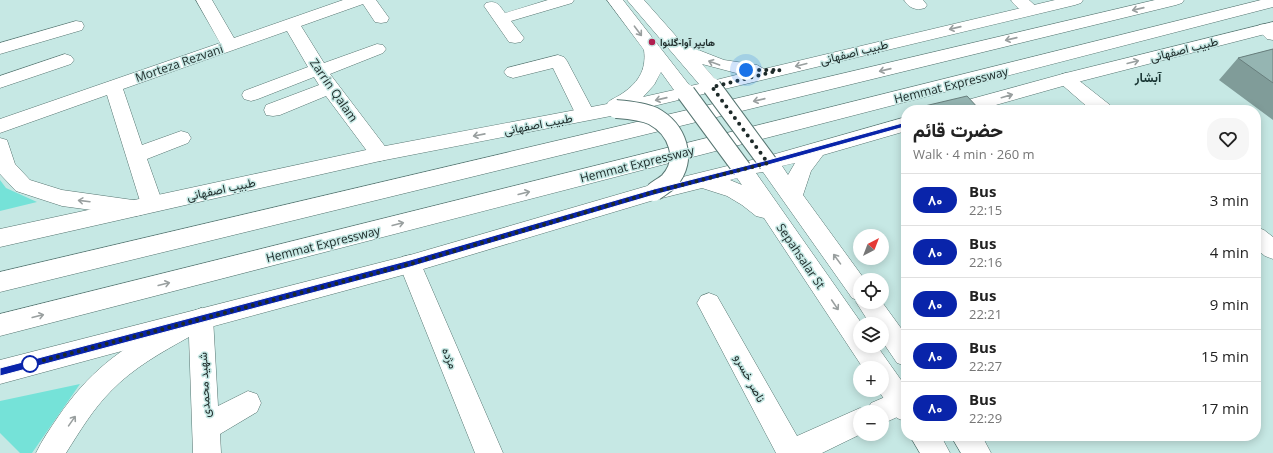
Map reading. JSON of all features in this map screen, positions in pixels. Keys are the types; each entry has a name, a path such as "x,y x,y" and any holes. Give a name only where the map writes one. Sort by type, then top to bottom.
{"main road":[{"path":"204,0 230,45"},
{"name":"Morteza Rezvani","path":"0,126 359,0"},
{"path":"368,0 380,18"},
{"path":"515,38 497,12 566,0"},
{"name":"Sepahsalar St","path":"615,0 742,169 853,332"},
{"path":"635,0 712,87 853,281"},
{"name":"طبیب اصفهانی","path":"0,238 380,154 610,110 780,70 1025,5 1075,0"},
{"path":"0,282 1176,0"},
{"name":"Hemmat Expressway","path":"0,325 1273,2"},
{"path":"1249,8 1273,10"},
{"name":"Zarrin Qalam","path":"291,24 330,88 380,154"},
{"path":"0,49 76,26"},
{"name":"طبیب اصفهانی","path":"990,105 1066,79 1270,30"},
{"path":"672,41 690,53 721,66 757,71 780,70"},
{"path":"251,95 377,49"},
{"path":"610,110 628,98 648,79 653,69 653,50"},
{"path":"0,82 65,60"},
{"path":"513,72 558,61 584,114"},
{"path":"1066,79 1097,105"},
{"path":"0,144 6,167 23,186 62,198 144,206 136,155 113,86"},
{"path":"273,110 330,88"},
{"path":"610,110 635,111 653,117 667,126 677,138 681,153 678,167 669,181 654,192"},
{"path":"0,372 410,264 654,192 768,163 901,125"},
{"path":"136,155 181,138"},
{"path":"792,196 793,186 800,168 816,149"},
{"path":"701,180 720,184 738,192 757,204 778,222"},
{"path":"1261,240 1273,250"},
{"name":"مژده","path":"410,264 489,453"},
{"name":"ناصر خسرو","path":"709,303 791,453 853,424"},
{"path":"873,309 901,347"},
{"path":"50,453 84,403 111,374 138,353 201,318"},
{"name":"شهید محمدی","path":"201,318 207,440"},
{"path":"889,388 898,406"},
{"path":"207,440 248,403"},
{"path":"928,441 936,453"},
{"path":"969,441 977,453"}],"shaded area":[{"path":"0,180 6,188 37,202 0,211"},
{"path":"80,384 32,453 20,453 0,433 0,401"}],"building":[{"path":"1273,49 1273,83 1238,58"},
{"path":"967,96 975,105 929,105"}],"bus line":[{"name":"۸۰","path":"0,372 410,264 654,192 768,163 901,125"}],"place":[{"name":"هایپر آوا-گلنوا","path":"652,42"}],"district":[{"name":"آبشار","path":"1148,77"}],"route":[{"path":"30,364 410,264 654,192 768,163 712,87 780,70 746,70"}]}
